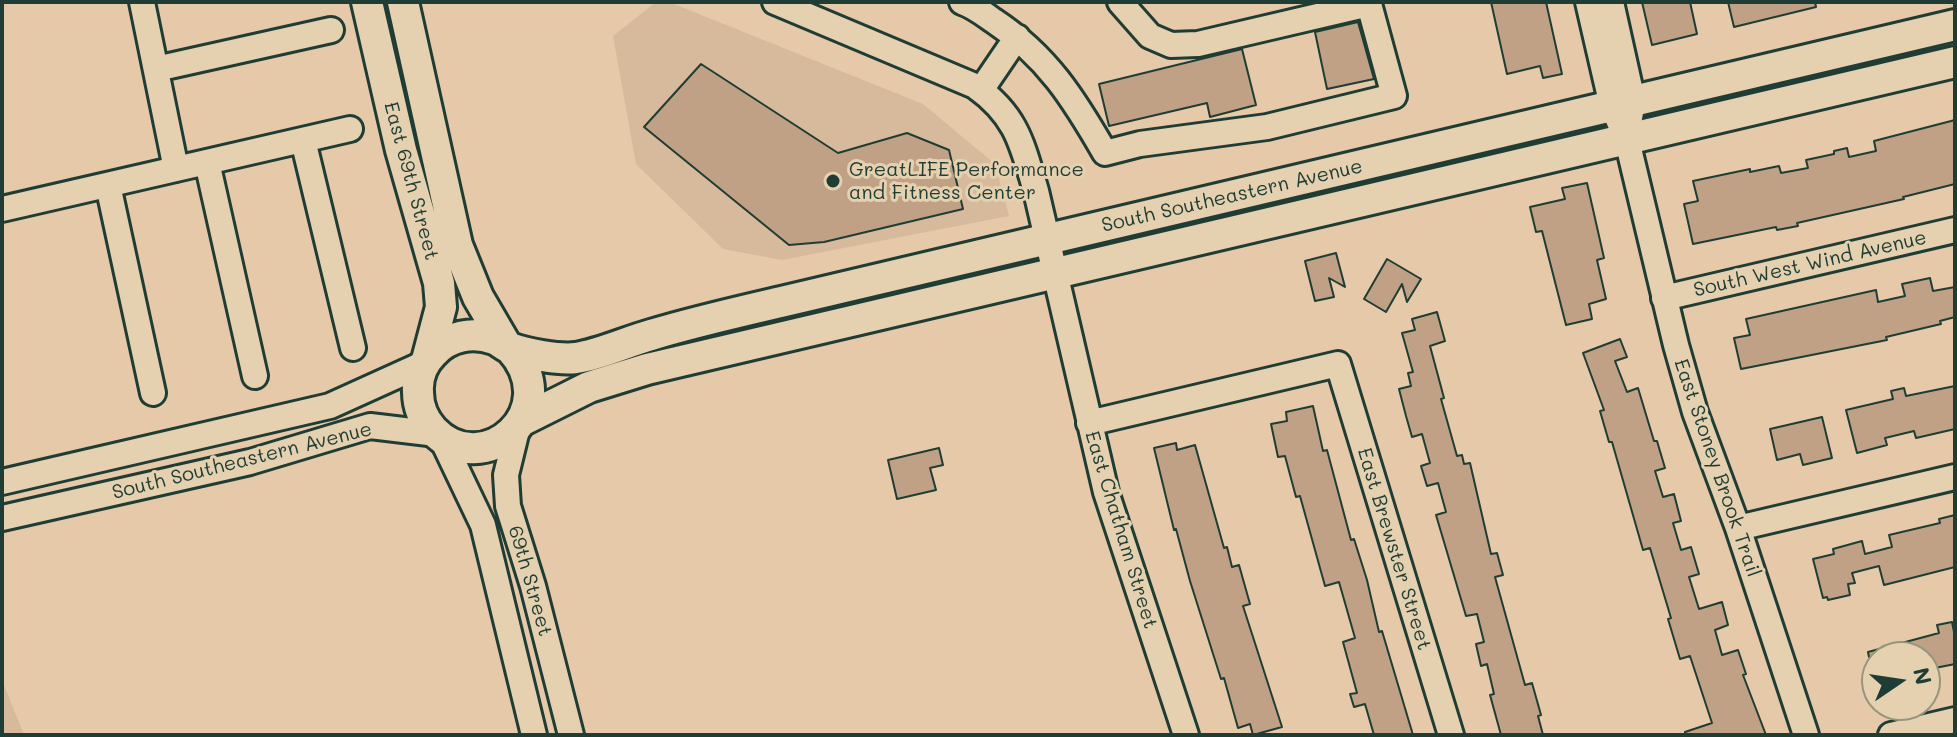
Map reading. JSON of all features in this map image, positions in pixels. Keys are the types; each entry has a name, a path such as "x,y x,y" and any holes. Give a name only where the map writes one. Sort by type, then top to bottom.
{"main road":[{"name":"East 69th Street","path":"367,2 401,150 439,283 441,307 426,361"},
{"name":"East 69th Street","path":"403,2 457,245 478,297 508,347"},
{"name":"South Southeastern Avenue","path":"508,347 557,359 579,357 686,325 1955,25"},
{"name":"South Southeastern Avenue","path":"520,424 589,387 647,369 1955,62"},
{"path":"485,336 508,347 526,370 529,382 527,409 520,424 510,435 488,446 464,447 439,436 428,424 418,399 418,385 426,361 435,350 459,337 485,336"}],"street":[{"path":"142,2 176,169"},
{"path":"775,2 807,8 981,90 1017,37"},
{"path":"962,2 1017,37 1048,66 1074,99 1105,153 1140,144 1267,127 1394,96 1369,4 1198,44 1171,45 1150,36 1120,2"},
{"path":"1588,2 1622,104"},
{"path":"1611,2 1627,140"},
{"path":"156,69 331,30"},
{"name":"East Chatham Street","path":"981,90 997,102 1023,144 1116,526 1186,735"},
{"path":"2,209 350,129"},
{"path":"303,140 353,348"},
{"name":"East Stoney Brook Trail","path":"1627,140 1664,298 1695,412 1738,528 1806,735"},
{"path":"207,162 255,376"},
{"path":"108,185 153,393"},
{"name":"South West Wind Avenue","path":"1664,298 1955,230"},
{"name":"South Southeastern Avenue","path":"2,482 330,406 426,361"},
{"name":"East Brewster Street","path":"1089,423 1338,364 1451,735"},
{"name":"69th Street","path":"520,424 506,475 508,506 533,586 571,735"},
{"name":"South Southeastern Avenue","path":"2,518 250,462 370,426 439,436"},
{"path":"439,436 483,525 535,729"},
{"path":"1738,528 1955,477"},
{"path":"1891,735 1955,720"}],"shaded area":[{"path":"656,2 669,2 923,104 995,164 1009,216 782,260 723,249 636,164 613,36"},
{"path":"2,680 24,735 2,735"}],"building":[{"path":"1491,2 1546,2 1562,74 1543,78 1540,66 1507,74"},
{"path":"1642,2 1690,2 1697,34 1652,45"},
{"path":"1728,2 1815,2 1816,7 1734,27"},
{"path":"1358,22 1374,79 1327,89 1315,32"},
{"path":"1242,49 1256,105 1210,117 1207,103 1109,126 1099,84"},
{"name":"GreatLIFE Performance and Fitness Center","path":"701,64 838,153 907,133 949,150 963,209 824,242 789,245 644,127"},
{"path":"1955,120 1955,184 1797,223 1798,226 1777,230 1776,227 1693,244 1684,204 1698,201 1693,181 1750,169 1750,172 1779,166 1781,173 1808,168 1806,160 1847,148 1849,157 1876,151 1874,141"},
{"path":"1587,183 1604,258 1597,260 1606,299 1589,304 1592,319 1566,325 1542,231 1536,232 1530,207 1565,199 1562,188"},
{"path":"1336,253 1345,287 1329,278 1334,297 1315,301 1305,261"},
{"path":"1387,259 1421,279 1407,302 1402,284 1386,312 1364,299"},
{"path":"1930,278 1933,291 1955,287 1955,317 1940,321 1941,324 1886,337 1887,340 1741,369 1734,338 1750,335 1746,319 1876,290 1878,302 1905,296 1902,284"},
{"path":"1437,312 1445,341 1430,346 1444,398 1441,399 1457,456 1462,455 1464,464 1470,463 1491,554 1497,553 1503,575 1495,577 1525,685 1532,683 1543,735 1501,735 1490,695 1494,694 1487,664 1481,666 1476,644 1484,642 1477,614 1466,616 1436,515 1446,512 1438,483 1427,486 1421,466 1430,463 1422,434 1412,437 1399,389 1411,386 1408,373 1413,372 1402,333 1415,330 1412,319"},
{"path":"1620,339 1627,357 1615,361 1627,392 1638,388 1654,441 1657,441 1665,468 1655,471 1663,497 1674,494 1681,521 1673,523 1681,550 1691,547 1699,574 1689,577 1699,609 1722,602 1728,625 1715,630 1722,655 1738,650 1746,674 1743,675 1766,735 1685,735 1685,732 1712,723 1690,656 1680,659 1650,548 1643,550 1600,411 1604,410 1583,353"},
{"path":"1955,386 1955,429 1916,438 1914,431 1885,438 1887,445 1857,453 1846,410 1893,399 1891,391 1904,388 1906,396"},
{"path":"1313,406 1323,451 1327,450 1351,540 1354,539 1379,632 1382,631 1413,735 1374,735 1365,704 1354,707 1350,694 1357,693 1343,642 1355,638 1339,582 1325,586 1300,496 1296,497 1285,456 1278,457 1271,424 1287,421 1286,412"},
{"path":"1822,417 1832,458 1803,465 1800,454 1777,460 1770,429"},
{"path":"1176,443 1177,450 1195,445 1224,548 1227,547 1232,567 1239,565 1250,604 1243,606 1282,727 1253,735 1250,724 1238,728 1174,530 1154,448"},
{"path":"939,448 943,465 930,468 936,490 897,499 888,460"},
{"path":"1955,515 1955,567 1884,585 1879,566 1852,573 1855,583 1848,584 1850,595 1828,600 1827,597 1823,598 1813,559 1834,554 1833,549 1862,541 1865,554 1892,547 1889,535 1940,523 1939,519"},
{"path":"1952,622 1955,664 1941,667 1941,641 1909,641 1939,633 1937,625"}],"place":[{"name":"GreatLIFE Performance and Fitness Center","path":"833,181"}]}
